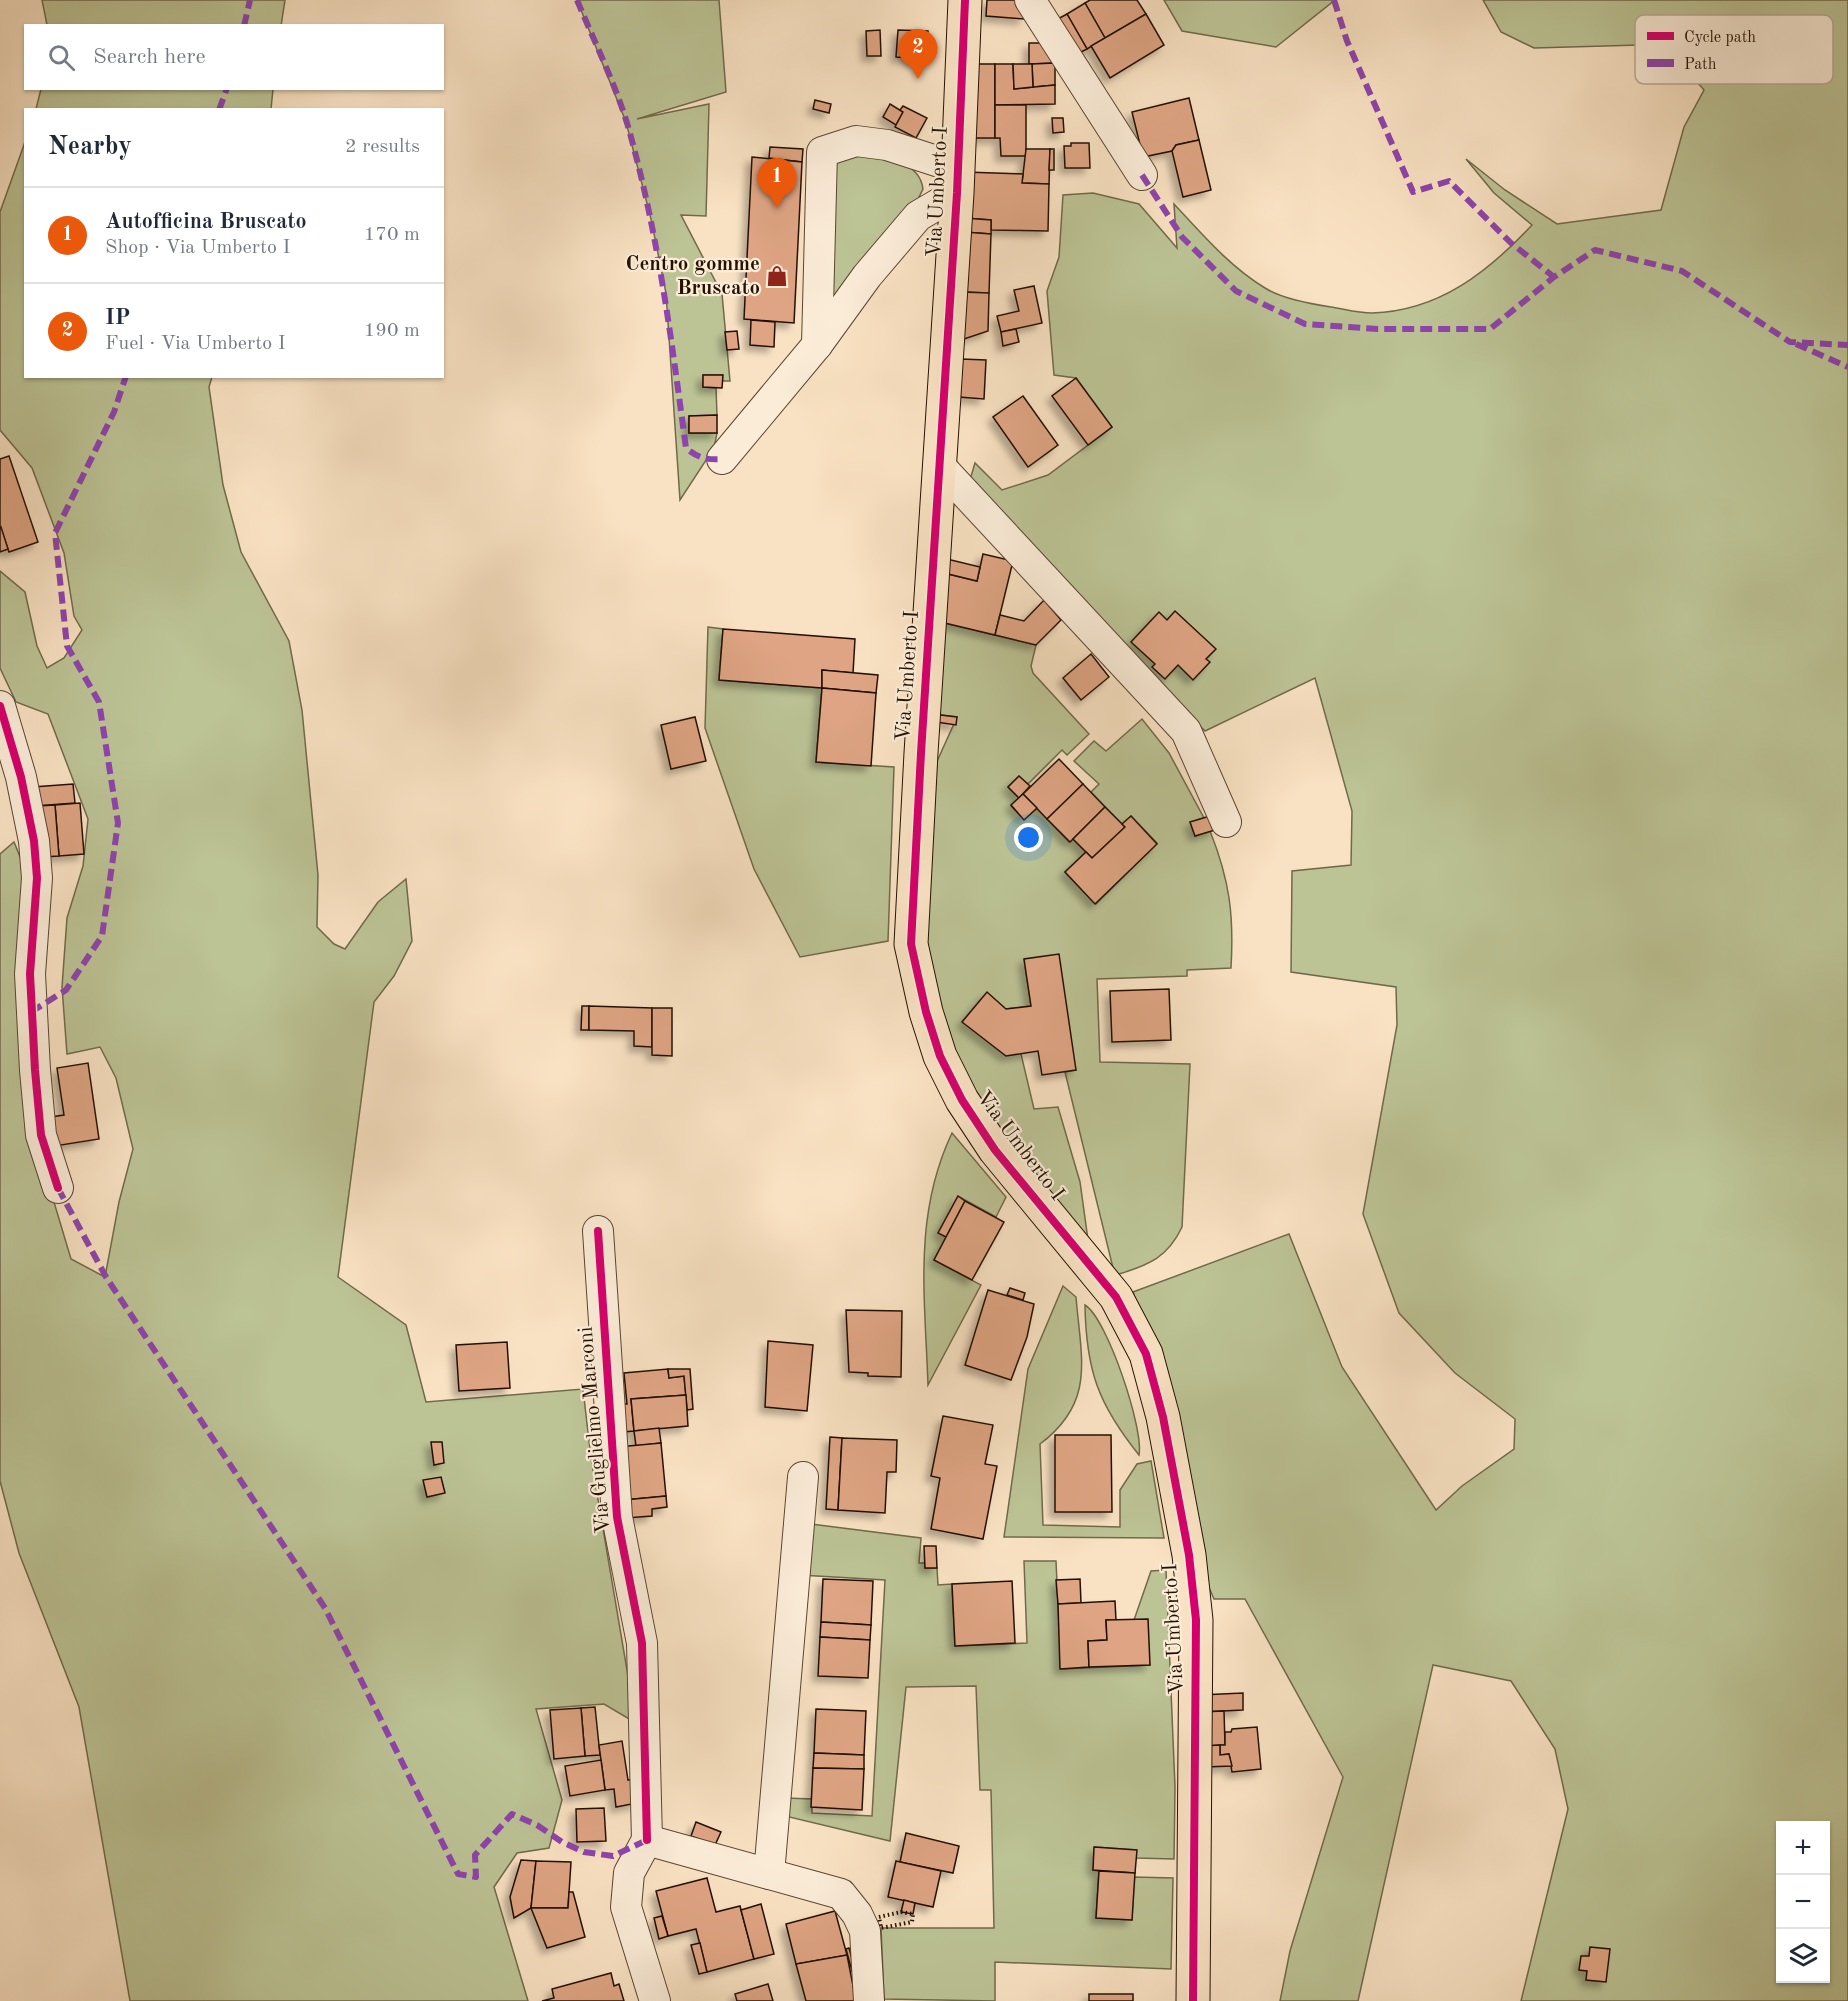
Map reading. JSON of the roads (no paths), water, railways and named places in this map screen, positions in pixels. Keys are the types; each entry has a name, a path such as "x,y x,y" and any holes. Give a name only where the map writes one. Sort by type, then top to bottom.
{"main road":[{"name":"Via Umberto I","path":"965,0 958,181 911,944 926,1012 940,1056 962,1100 995,1150 1116,1297 1146,1354 1163,1417 1189,1555 1196,1620 1193,2001"}],"street":[{"path":"1030,0 1142,175"},
{"path":"722,459 817,345 867,276 918,216 958,181 887,145 856,141 822,152 817,345"},
{"path":"939,465 1186,730 1226,822"},
{"path":"0,706 21,777 34,841 37,878 30,974 35,1070 41,1135 58,1188"},
{"name":"Via Guglielmo Marconi","path":"598,1231 617,1517 642,1643 647,1840"},
{"path":"769,1874 803,1477"},
{"path":"655,2001 626,1906 629,1873 647,1840 841,1894 865,1931 869,2001"}],"place":[{"name":"IP","path":"918,79"},
{"name":"Autofficina Bruscato","path":"777,208"},
{"name":"Centro gomme Bruscato","path":"777,276"}]}
